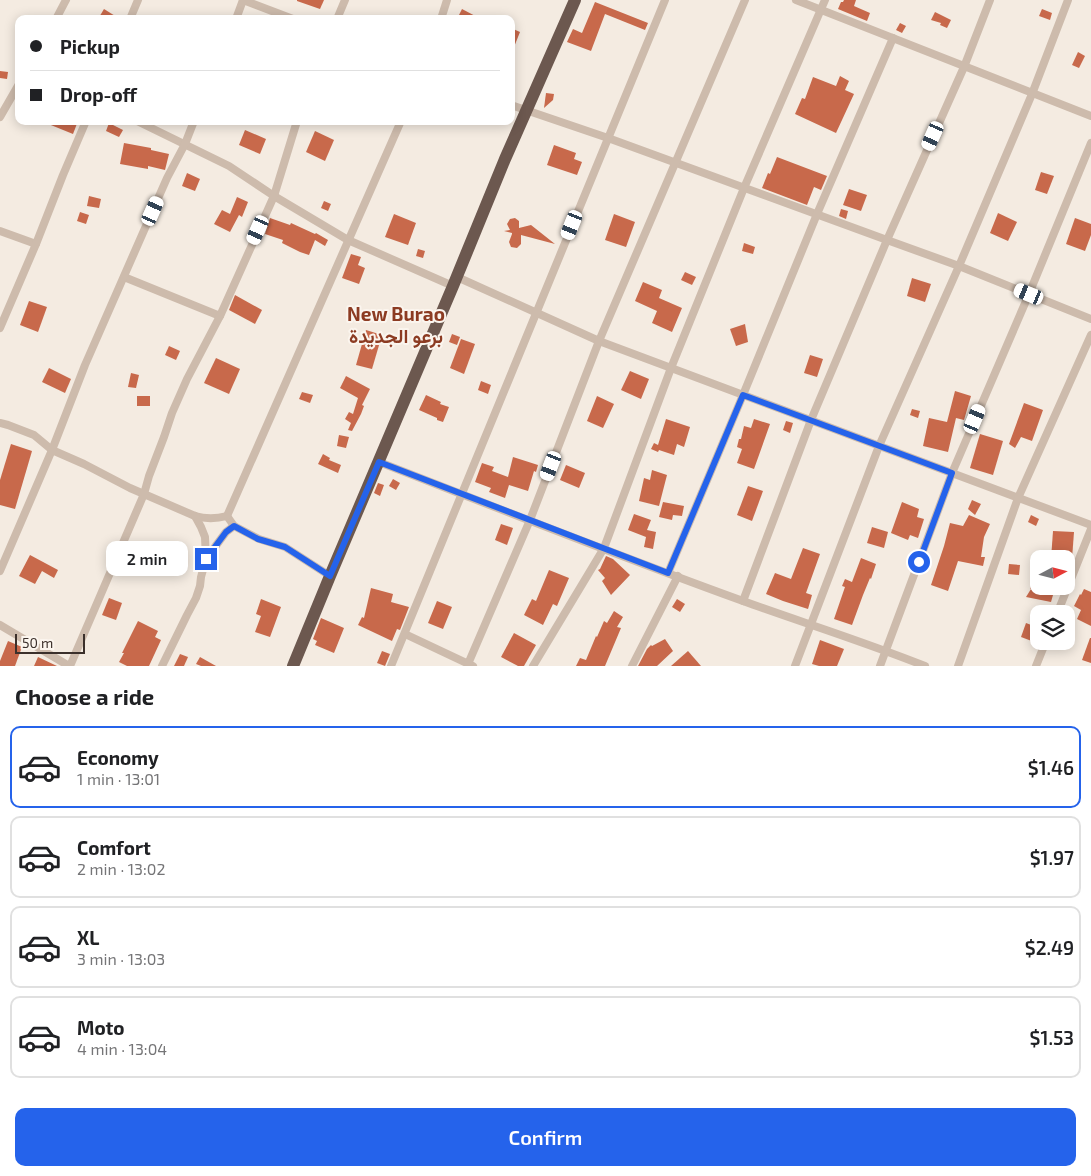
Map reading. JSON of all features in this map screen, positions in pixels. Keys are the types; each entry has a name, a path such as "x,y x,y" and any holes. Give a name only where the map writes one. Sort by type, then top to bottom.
{"highway":[{"path":"293,666 505,159 575,0"}],"street":[{"path":"58,15 66,0"},
{"path":"132,15 138,0"},
{"path":"237,15 243,0 282,15"},
{"path":"339,15 345,0"},
{"path":"442,15 447,0"},
{"path":"391,666 665,0"},
{"path":"405,634 470,665 530,520 599,340 745,0"},
{"path":"796,0 1091,116"},
{"path":"533,666 604,548 671,368 744,188 825,0"},
{"path":"743,601 811,420 887,240 964,67 990,0"},
{"path":"795,666 879,446 959,266 1032,94 1068,0"},
{"path":"668,573 817,214 893,38"},
{"path":"0,117 15,91"},
{"path":"515,106 608,138 959,266 1091,319"},
{"path":"0,328 84,125"},
{"path":"145,125 229,166 274,196 348,240 536,312 599,340 671,368 1091,525"},
{"path":"0,571 52,450 85,366 192,125"},
{"path":"0,625 70,666 144,494 151,469 172,413 187,379 220,316 274,196 296,125"},
{"path":"227,516 399,125"},
{"path":"880,666 952,473 1091,143"},
{"path":"0,231 36,244"},
{"path":"124,276 220,316"},
{"path":"958,666 1018,498 1091,335"},
{"path":"0,423 8,424 34,435 52,450 195,516 219,518 227,516"},
{"path":"379,462 668,573 925,666"},
{"path":"162,666 196,598 206,559 205,537 195,516"},
{"path":"227,516 234,526 258,539 285,547 330,576"},
{"path":"206,559 226,532 234,526"},
{"path":"1061,605 1091,529"},
{"path":"632,666 678,576"},
{"path":"1036,666 1042,650"}],"building":[{"path":"297,0 324,0 320,9"},
{"path":"844,0 856,0 854,6 870,13 867,21 838,9"},
{"path":"595,2 648,23 645,30 605,14 591,51 567,42 573,29 582,33"},
{"path":"104,9 114,15 100,15"},
{"path":"462,9 473,15 459,15"},
{"path":"1042,9 1052,13 1050,20 1039,16"},
{"path":"935,12 951,20 947,28 940,25 941,23 931,20"},
{"path":"900,23 906,26 902,33 896,30"},
{"path":"515,30 520,32 515,44"},
{"path":"1078,52 1085,56 1079,68 1072,65"},
{"path":"0,71 8,72 7,79 0,78"},
{"path":"840,76 849,81 845,90 854,94 836,133 795,114 802,98 805,99 813,77 836,86"},
{"path":"546,93 554,94 553,100 544,108"},
{"path":"51,125 76,125 73,134"},
{"path":"108,125 113,125 123,130 119,137 106,131"},
{"path":"245,130 266,139 260,154 239,145"},
{"path":"315,131 334,140 325,161 306,152"},
{"path":"124,143 151,148 151,150 169,154 165,170 148,166 148,169 120,164"},
{"path":"554,145 576,153 574,159 582,162 577,175 547,165"},
{"path":"777,157 827,176 821,190 814,187 807,205 762,188"},
{"path":"1041,172 1054,176 1047,194 1035,190"},
{"path":"187,173 200,179 195,191 182,186"},
{"path":"849,189 867,195 861,211 843,205"},
{"path":"89,196 101,199 99,208 87,206"},
{"path":"237,197 248,202 242,217 239,215 230,232 214,224 222,210 230,214"},
{"path":"324,201 331,204 328,211 321,208"},
{"path":"841,209 848,211 846,219 839,216"},
{"path":"80,212 89,215 86,224 77,221"},
{"path":"998,213 1017,222 1008,241 990,233"},
{"path":"394,214 416,223 408,245 385,237"},
{"path":"614,214 635,222 626,247 605,240"},
{"path":"270,218 290,225 291,223 328,240 325,246 315,240 309,255 300,252 282,243 283,240 265,234"},
{"path":"515,218 519,221 519,228 531,225 555,244 521,235 521,244 517,248 511,247 509,242 512,233 504,231 510,230 507,224 510,219"},
{"path":"1075,218 1091,224 1091,235 1085,251 1066,244"},
{"path":"744,243 755,247 753,254 742,251"},
{"path":"418,249 425,251 423,258 416,256"},
{"path":"351,254 361,257 358,265 365,268 359,284 342,278"},
{"path":"685,272 696,277 692,285 681,280"},
{"path":"912,278 931,284 925,302 907,296"},
{"path":"643,282 662,290 659,298 682,308 672,332 652,323 657,311 635,301"},
{"path":"235,295 262,310 255,324 229,310"},
{"path":"29,301 47,307 38,332 20,325"},
{"path":"745,324 748,342 736,346 730,329"},
{"path":"366,330 382,335 372,369 356,365"},
{"path":"452,334 460,337 457,345 449,342"},
{"path":"461,339 475,344 464,374 450,368"},
{"path":"169,346 180,351 176,360 165,355"},
{"path":"810,355 823,359 817,377 804,373"},
{"path":"216,358 240,369 229,394 204,383"},
{"path":"49,368 71,379 65,393 42,382"},
{"path":"630,371 649,379 641,399 621,390"},
{"path":"131,373 139,375 136,388 128,387"},
{"path":"346,376 370,389 362,405 364,406 361,414 352,431 348,430 351,423 345,419 349,412 353,414 358,398 340,388"},
{"path":"481,381 491,385 488,394 478,390"},
{"path":"955,391 971,396 964,420 956,418 948,452 923,446 929,418 947,422"},
{"path":"302,392 313,395 310,403 299,399"},
{"path":"426,395 441,402 440,404 449,407 443,422 419,410"},
{"path":"137,396 150,396 150,406 137,406"},
{"path":"597,396 614,404 603,428 587,421"},
{"path":"1024,403 1043,410 1032,441 1021,437 1015,448 1009,444"},
{"path":"912,409 920,411 918,418 910,415"},
{"path":"666,419 690,427 684,447 677,444 674,455 651,449 654,443 658,445"},
{"path":"754,419 770,424 754,469 737,463 742,449 737,447 744,426 751,428"},
{"path":"786,421 793,423 790,433 783,430"},
{"path":"980,434 1003,441 993,475 970,468"},
{"path":"339,435 349,437 346,448 337,446"},
{"path":"11,444 32,451 15,509 0,505 0,480"},
{"path":"323,454 330,458 329,460 341,465 338,473 318,464"},
{"path":"513,457 538,465 536,472 534,471 528,491 509,485 505,498 489,492 491,488 475,482 482,463 494,467 492,471 508,477"},
{"path":"566,465 585,473 579,488 560,480"},
{"path":"652,470 667,475 659,506 639,501 644,478 650,480"},
{"path":"393,479 400,483 396,490 389,486"},
{"path":"378,483 384,485 380,496 374,493"},
{"path":"748,486 763,491 752,521 737,515"},
{"path":"972,500 981,504 975,515 968,509"},
{"path":"663,502 684,506 682,516 673,515 672,520 659,517"},
{"path":"902,502 919,509 917,517 924,519 918,538 910,535 908,540 891,533"},
{"path":"634,514 651,520 647,530 656,532 653,549 644,547 646,537 628,530"},
{"path":"969,515 990,524 984,537 981,557 985,557 983,566 958,561 948,591 931,585 950,523 963,526"},
{"path":"1031,515 1039,519 1036,526 1028,522"},
{"path":"501,524 513,528 507,545 495,540"},
{"path":"872,527 888,532 884,548 867,543"},
{"path":"1053,531 1074,532 1073,550 1052,550"},
{"path":"803,548 820,554 806,593 812,595 808,609 766,594 775,573 791,579"},
{"path":"30,555 58,570 54,578 42,571 35,584 19,576"},
{"path":"606,556 613,559 630,575 611,595 602,581 605,578 598,570"},
{"path":"861,558 876,564 852,625 834,619 845,587 842,586 845,579 852,582"},
{"path":"1009,564 1020,565 1019,575 1008,574"},
{"path":"549,570 569,578 557,606 553,604 543,625 524,615 532,599 536,601"},
{"path":"371,588 393,594 391,602 409,607 400,630 397,629 392,641 358,625 362,617 364,618"},
{"path":"1084,589 1091,592 1091,626 1077,619 1081,610 1074,605"},
{"path":"1030,591 1030,595 1053,595 1051,602 1026,597"},
{"path":"109,598 122,603 116,620 102,615"},
{"path":"261,599 281,607 270,637 255,632 261,616 256,614"},
{"path":"677,599 685,604 680,612 672,607"},
{"path":"437,601 452,607 443,629 428,623"},
{"path":"614,611 623,617 617,627 621,628 605,666 576,666 580,658 586,660 604,621 607,623"},
{"path":"321,618 344,628 334,653 315,645 317,641 313,639"},
{"path":"138,621 158,631 155,637 161,640 149,666 127,666 119,662"},
{"path":"1026,623 1030,625 1030,640 1021,637"},
{"path":"514,633 536,645 524,666 518,666 501,657"},
{"path":"1091,638 1091,663 1082,660"},
{"path":"665,639 673,651 657,666 638,666 651,645"},
{"path":"820,640 844,649 837,666 812,664"},
{"path":"8,641 22,647 15,666 0,666 0,661"},
{"path":"382,651 390,654 385,666 377,663"},
{"path":"688,651 701,666 671,666"},
{"path":"180,654 188,657 184,666 174,666"},
{"path":"38,657 57,666 34,666"},
{"path":"200,657 216,666 196,664"}],"district":[{"name":"New Burao برعو الجديدة","path":"396,324"}],"route":[{"path":"206,559 226,532 234,526 258,539 285,547 330,576 379,462 668,573 743,395 952,473 919,562"}]}
